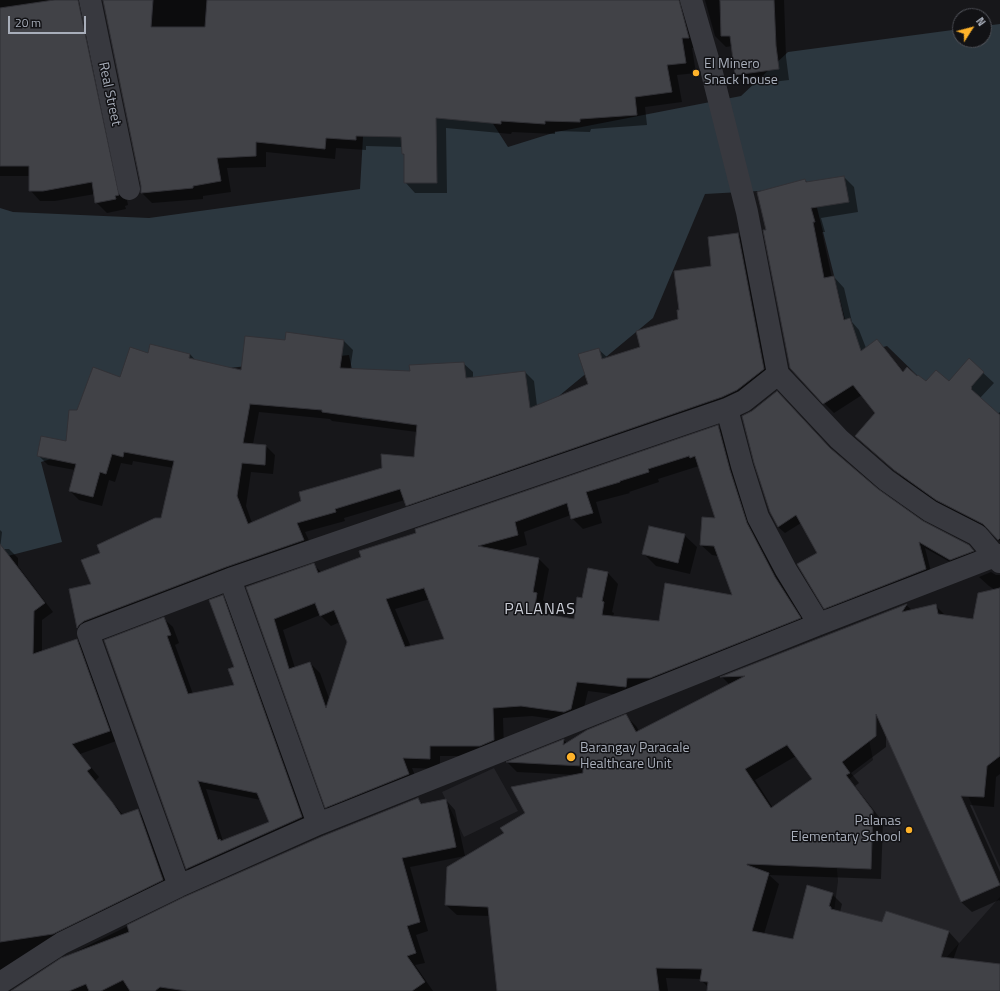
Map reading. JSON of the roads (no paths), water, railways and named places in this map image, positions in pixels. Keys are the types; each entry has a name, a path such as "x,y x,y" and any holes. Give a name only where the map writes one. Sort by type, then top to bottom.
{"street":[{"name":"Real Street","path":"90,0 129,189"},
{"path":"0,983 62,942 179,886 318,824 819,624 998,558 977,535 930,511 886,480 839,439 778,374 747,212 711,69 690,0"},
{"path":"179,886 88,633 230,579 727,409 744,401 778,374"},
{"path":"727,409 742,466 758,516 786,570 819,624"},
{"path":"230,579 318,824"}],"place":[{"name":"El Minero Snack house","path":"696,73"},
{"name":"Barangay Paracale Healthcare Unit","path":"571,757"},
{"name":"Palanas Elementary School","path":"909,830"}],"district":[{"name":"PALANAS","path":"540,610"}]}
